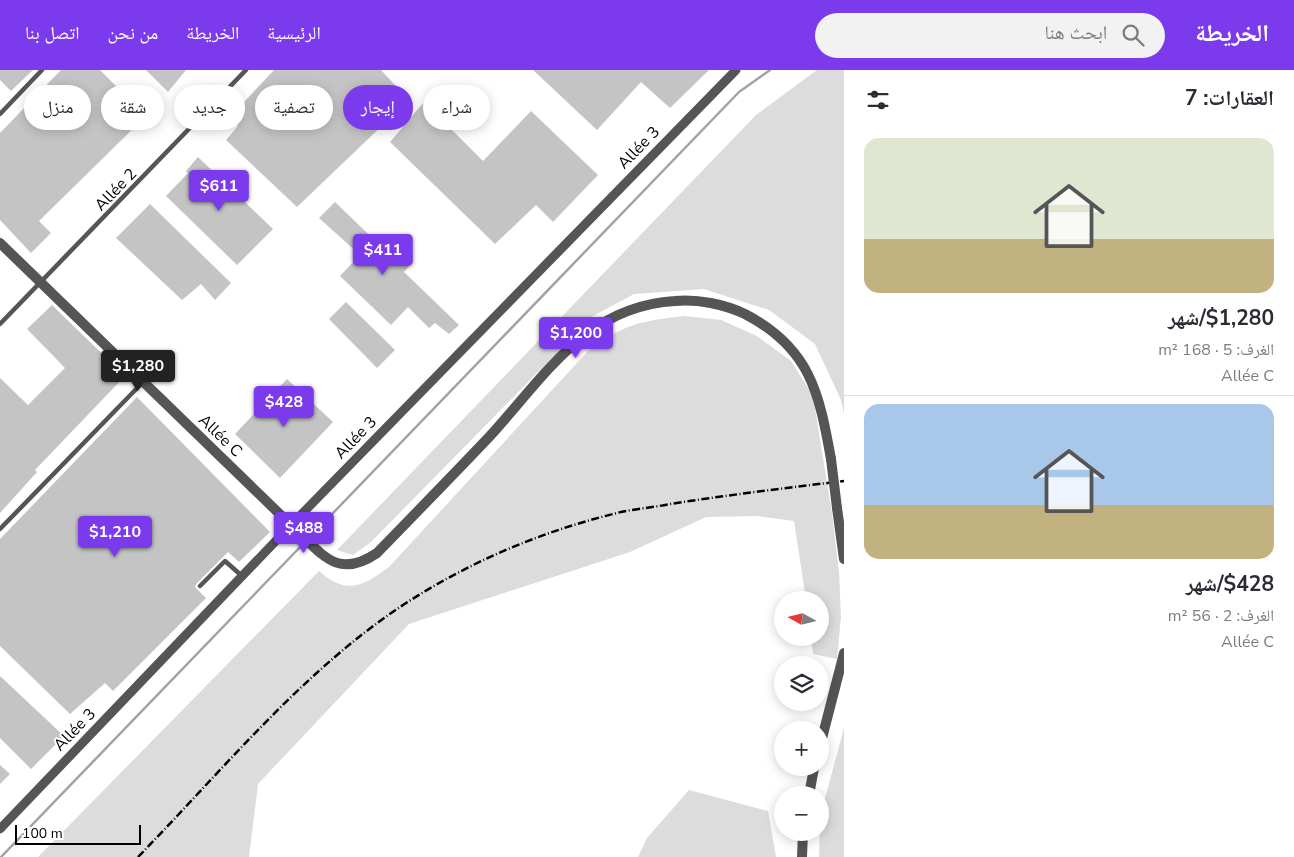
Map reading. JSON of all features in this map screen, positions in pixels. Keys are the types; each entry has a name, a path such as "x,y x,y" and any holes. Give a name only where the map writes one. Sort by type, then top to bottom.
{"street":[{"name":"Allée 3","path":"0,829 242,576 294,527 736,70"},
{"name":"Allée C","path":"0,243 330,560 354,565 377,553 591,328 608,318 632,308 657,302 684,300 712,303 738,310 777,336 792,350 807,370 816,391 822,410 831,459 844,559"},
{"path":"826,721 844,653"},
{"path":"802,857 803,841"}],"lane":[{"path":"0,114 42,70"},
{"name":"Allée 2","path":"0,324 246,70"},
{"path":"0,529 144,381"},
{"path":"200,586 225,561 242,576"}],"shaded area":[{"path":"817,70 844,70 844,414 841,400 815,344 769,310 704,289 634,294 593,316 371,542 353,555 337,550 756,115"},
{"path":"684,316 721,320 757,336 791,361 813,396 832,514 839,572 841,617 837,659 813,654 812,646 829,646 829,591 805,591 794,521 757,516 706,517 630,552 409,624 258,784 249,857 38,857 319,571 338,583 354,586 389,567 588,351 622,329 656,320"},
{"path":"844,728 844,857 819,857 819,841 829,841 828,786"},
{"path":"689,790 768,811 776,857 638,857 647,838"}],"building":[{"path":"0,70 33,70 11,91 0,80"},
{"path":"61,70 100,70 115,85 101,85 101,130 132,130 39,221 51,233 31,253 0,220 0,133 24,108 24,130 91,130 91,85 46,85"},
{"path":"146,70 186,70 168,92 164,85 161,85"},
{"path":"274,70 381,70 395,85 343,85 343,130 378,130 297,207 226,140 235,130 245,130 245,101 255,90 255,130 333,130 333,85 260,85"},
{"path":"533,70 709,70 670,108 641,82 597,130"},
{"path":"423,103 423,130 452,130 483,161 531,111 598,175 553,222 536,205 495,244 390,142 400,130 413,130 413,115"},
{"path":"198,157 273,229 237,265 166,196 188,173 186,171"},
{"path":"335,202 391,256 394,252 409,266 404,272 459,325 449,334 435,323 429,328 408,307 391,325 340,276 360,255 319,218"},
{"path":"150,204 231,283 215,300 201,284 182,300 116,238"},
{"path":"346,302 395,350 377,368 329,319"},
{"path":"52,305 125,376 35,470 37,472 0,513 0,378 28,405 65,368 27,329"},
{"path":"287,379 333,422 280,478 235,434"},
{"path":"137,397 270,532 239,562 228,552 196,584 195,587 206,598 113,691 105,683 70,714 0,646 0,539"},
{"path":"0,676 64,736 31,769 0,738"},
{"path":"0,765 10,774 0,784"}],"waterway":[{"path":"308,539 739,92 770,70"},
{"path":"1,857 304,543"}],"railway":[{"path":"138,857 263,725 329,662 363,633 400,607 450,577 529,540 620,512 844,481"}]}
